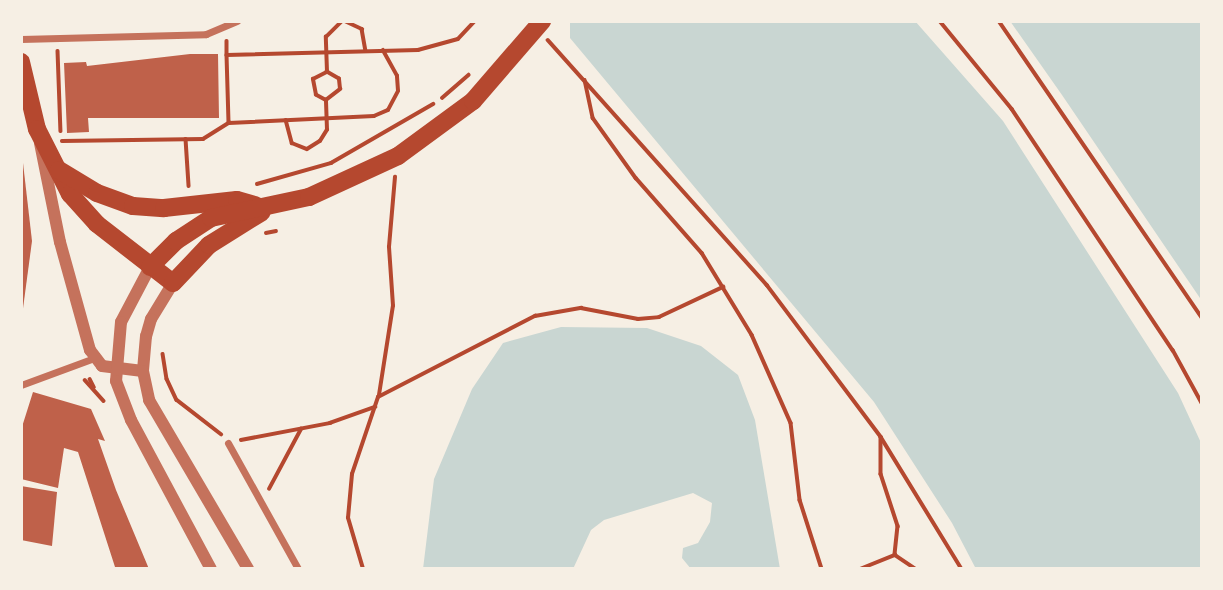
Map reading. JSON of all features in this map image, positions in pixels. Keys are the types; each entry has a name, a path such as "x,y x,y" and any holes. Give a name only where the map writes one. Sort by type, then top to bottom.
{"main road":[{"path":"150,267 176,241 211,218 268,209 329,190 398,156 472,101 539,25"},
{"path":"21,62 37,129 69,194 97,225 173,283 209,245 268,209"},
{"path":"55,168 97,193 133,206 164,208 237,200 268,209"}],"street":[{"path":"21,38 206,34 237,21"},
{"path":"37,129 60,242 94,358 102,366 143,371"},
{"path":"150,267 121,322 114,366 123,403 211,569"},
{"path":"173,283 151,319 143,371 149,400 164,433 208,495 248,569"},
{"path":"21,385 94,358"},
{"path":"228,443 298,569"}],"path":[{"path":"327,72 326,37 343,21 362,29 366,51"},
{"path":"228,55 438,47 458,38 475,21"},
{"path":"940,21 1027,131 1173,350 1202,403"},
{"path":"999,21 1202,317"},
{"path":"227,24 229,123"},
{"path":"539,25 767,285 881,437 962,569"},
{"path":"58,38 63,147"},
{"path":"62,141 203,139 229,123 374,116 388,110 398,91 397,76 383,51"},
{"path":"250,185 304,173 354,152 440,99 477,67"},
{"path":"326,100 340,89 338,79 327,72"},
{"path":"286,120 292,143 307,149 320,141 327,130 326,100 313,88 313,79 327,72"},
{"path":"585,78 593,118 723,287 785,404 800,500 822,569"},
{"path":"186,139 190,195"},
{"path":"363,569 348,518 352,474 378,397 393,306 389,211 398,156"},
{"path":"378,397 535,316 581,308 638,319 659,317 723,287"},
{"path":"164,346 167,379 177,400 228,443 301,429 375,407"},
{"path":"90,379 104,402"},
{"path":"85,380 94,387"},
{"path":"262,504 301,429"},
{"path":"881,437 881,474 898,526 895,555"},
{"path":"860,569 895,555"},
{"path":"895,555 916,569"}],"shaded area":[{"path":"570,21 915,21 1003,121 1178,393 1202,445 1202,569 976,569 952,523 874,402 570,38"},
{"path":"1010,21 1202,21 1202,301 1062,95"},
{"path":"561,327 647,328 701,346 738,375 755,420 780,569 691,569 682,558 683,548 698,543 710,522 712,503 693,493 604,520 591,530 573,569 423,569 434,479 472,389 503,343"}],"building":[{"path":"190,54 218,54 219,118 88,118 89,132 67,133 64,63 86,62 87,66"},
{"path":"21,163 32,241 22,316"},
{"path":"33,392 91,409 105,441 98,439 116,490 149,569 115,567 78,452 64,448 58,488 21,479 21,430"},
{"path":"21,486 57,492 52,546 21,540"}]}
